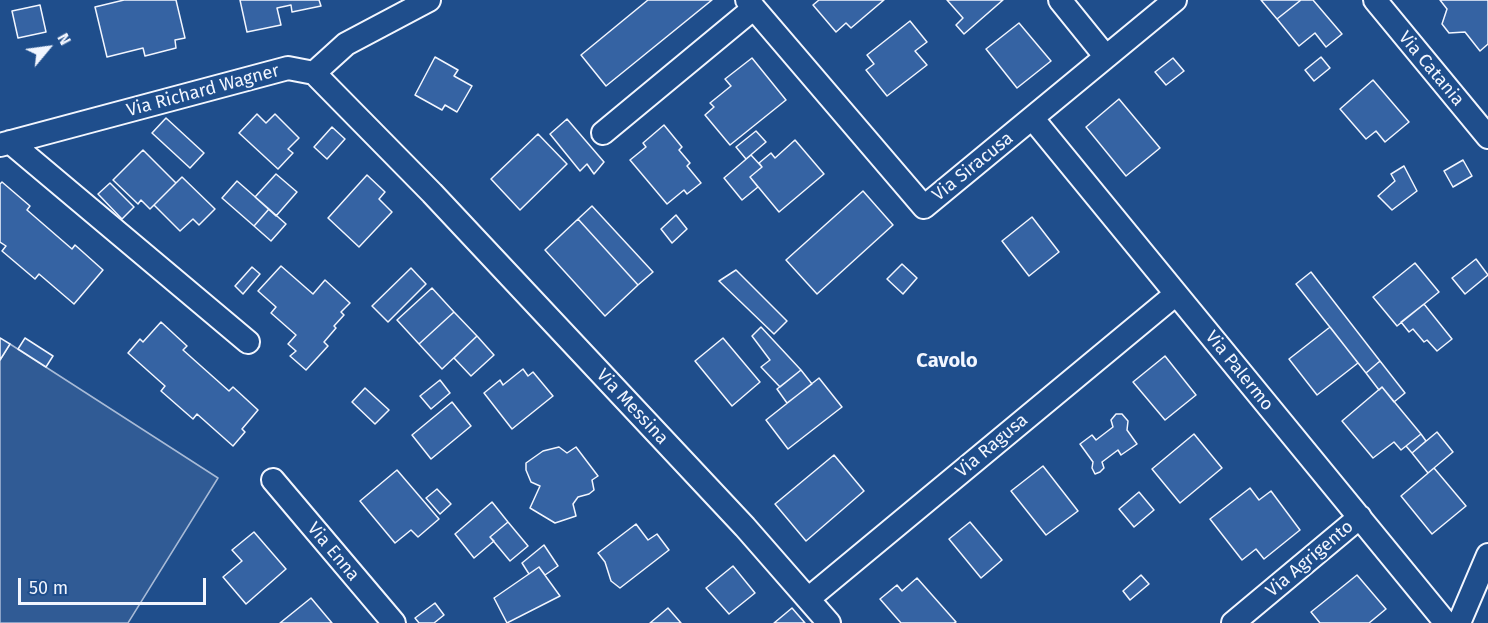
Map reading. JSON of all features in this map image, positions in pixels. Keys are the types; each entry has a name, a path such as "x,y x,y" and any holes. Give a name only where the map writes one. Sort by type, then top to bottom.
{"street":[{"path":"1060,0 1106,57"},
{"name":"Via Siracusa","path":"751,4 924,207 1175,0"},
{"name":"Via Catania","path":"1375,0 1488,137"},
{"path":"314,73 346,44 420,3"},
{"path":"603,133 751,4"},
{"name":"Via Richard Wagner","path":"5,143 288,68 314,73"},
{"name":"Via Messina","path":"314,73 432,193 745,527 829,623"},
{"name":"Via Palermo","path":"1033,119 1446,623"},
{"path":"5,143 248,342"},
{"name":"Via Ragusa","path":"808,599 1176,294"},
{"name":"Via Enna","path":"273,480 394,623"},
{"name":"Via Agrigento","path":"1233,623 1360,517"},
{"path":"1459,623 1488,555"}],"shaded area":[{"path":"10,344 218,478 128,623 0,623 0,360"}],"building":[{"path":"124,0 176,0 185,38 175,40 176,48 145,56 143,48 107,57 95,7"},
{"path":"240,0 319,0 321,6 292,12 291,5 277,8 281,25 247,32"},
{"path":"648,0 712,0 606,86 581,55"},
{"path":"819,0 884,0 851,28 846,23 836,32 813,5"},
{"path":"947,0 1003,0 964,34 956,25 963,18"},
{"path":"1261,0 1301,0 1277,19"},
{"path":"1301,0 1313,0 1342,34 1326,47 1315,33 1299,46 1277,19"},
{"path":"1440,0 1488,0 1488,44 1480,51 1465,32 1449,33 1442,24 1447,9"},
{"path":"40,5 46,32 18,38 12,11"},
{"path":"910,21 927,42 915,51 927,65 887,96 866,70 874,64 867,55"},
{"path":"1019,23 1051,61 1017,88 986,49"},
{"path":"435,57 458,70 454,76 472,86 457,112 445,105 442,110 415,95"},
{"path":"1321,57 1330,68 1314,81 1305,70"},
{"path":"752,58 786,100 730,145 705,115 714,107 710,103 731,86 725,79"},
{"path":"1173,58 1184,71 1166,85 1155,72"},
{"path":"1373,80 1409,122 1385,142 1376,131 1366,139 1340,109"},
{"path":"1119,99 1160,148 1126,176 1086,127"},
{"path":"257,114 266,123 275,114 299,138 288,149 293,153 278,169 239,133"},
{"path":"166,118 204,153 190,168 152,133"},
{"path":"567,119 604,162 594,174 587,164 580,171 550,134"},
{"path":"664,125 682,147 679,150 690,163 687,166 701,183 687,194 684,190 667,204 630,160 646,147 643,143"},
{"path":"332,127 345,139 327,159 314,147"},
{"path":"756,131 766,142 746,159 736,147"},
{"path":"538,134 567,164 520,210 491,179"},
{"path":"795,140 824,174 779,212 750,177 762,167 759,163 771,153 775,158"},
{"path":"143,150 176,183 150,209 141,200 138,204 113,180"},
{"path":"751,155 762,167 750,177 758,187 742,200 724,178"},
{"path":"1463,160 1472,176 1453,187 1444,171"},
{"path":"1404,166 1417,191 1392,210 1378,196 1395,181 1391,174"},
{"path":"276,174 297,192 276,216 255,197"},
{"path":"367,175 385,192 379,199 392,212 359,247 328,218"},
{"path":"182,177 215,209 199,225 193,219 180,231 154,205"},
{"path":"237,181 269,209 254,226 222,198"},
{"path":"2,182 30,206 27,210 72,249 75,245 103,270 74,304 39,274 35,279 2,251 6,246 0,242 0,184"},
{"path":"110,183 134,207 122,219 98,194"},
{"path":"863,191 893,225 817,294 786,260"},
{"path":"592,206 653,272 638,285 578,219"},
{"path":"269,209 286,224 271,241 254,226"},
{"path":"676,215 687,229 672,243 661,229"},
{"path":"1032,217 1059,252 1029,276 1002,241"},
{"path":"578,219 638,285 605,316 545,250"},
{"path":"1476,259 1488,275 1465,294 1452,278"},
{"path":"1415,263 1439,292 1397,326 1373,297"},
{"path":"902,264 917,278 903,294 887,279"},
{"path":"281,266 313,294 325,280 350,303 341,312 344,315 324,342 328,346 306,370 290,356 296,351 288,344 296,335 271,313 276,307 258,291"},
{"path":"252,267 260,274 243,294 235,286"},
{"path":"411,268 426,284 388,322 372,306"},
{"path":"736,270 787,321 774,334 719,281"},
{"path":"1311,272 1380,361 1366,373 1296,284"},
{"path":"432,288 454,312 419,344 397,320"},
{"path":"1424,304 1452,339 1437,351 1427,340 1424,342 1413,329 1409,332 1401,322"},
{"path":"454,312 477,336 442,369 419,344"},
{"path":"161,322 187,346 183,350 229,391 233,387 258,410 242,429 245,432 233,446 197,414 193,419 161,391 165,386 128,353 140,339 143,342"},
{"path":"761,327 801,370 780,387 761,367 770,360 752,336"},
{"path":"1330,327 1358,363 1317,395 1289,359"},
{"path":"477,336 494,355 471,376 454,358"},
{"path":"0,338 10,344 0,360"},
{"path":"25,338 53,356 46,367 18,349"},
{"path":"723,338 760,382 732,406 695,361"},
{"path":"1165,356 1196,395 1165,420 1133,382"},
{"path":"1380,361 1405,393 1394,402 1382,387 1379,390 1366,373"},
{"path":"523,369 528,376 533,372 553,396 512,429 484,393 500,380 503,385"},
{"path":"801,370 812,384 787,403 777,389"},
{"path":"819,378 842,407 788,449 766,420"},
{"path":"440,380 450,393 431,409 420,396"},
{"path":"1382,387 1421,434 1401,450 1394,442 1373,458 1342,421"},
{"path":"365,388 389,410 375,424 352,402"},
{"path":"452,402 471,426 431,459 412,435"},
{"path":"1116,414 1122,414 1128,421 1127,430 1137,444 1121,455 1118,450 1102,462 1104,468 1095,474 1092,468 1093,462 1080,444 1092,435 1096,440 1113,427 1111,420"},
{"path":"1437,432 1453,452 1428,473 1412,453"},
{"path":"1194,434 1222,468 1180,503 1152,469"},
{"path":"1421,434 1426,441 1412,453 1406,446"},
{"path":"559,447 567,453 576,447 598,476 592,480 594,490 578,497 573,504 576,516 555,523 530,508 540,486 531,482 526,463 543,451"},
{"path":"834,455 864,491 806,541 775,504"},
{"path":"1043,466 1078,511 1046,535 1011,491"},
{"path":"1434,468 1466,506 1432,534 1401,496"},
{"path":"397,470 439,519 418,537 411,530 395,543 360,501"},
{"path":"1250,488 1259,500 1271,491 1300,530 1264,559 1256,549 1242,560 1210,519"},
{"path":"437,489 451,504 440,514 426,498"},
{"path":"1139,492 1154,510 1134,527 1119,509"},
{"path":"492,502 508,522 490,537 494,541 474,558 455,534"},
{"path":"508,522 528,546 510,561 490,537"},
{"path":"970,522 1002,560 981,578 949,539"},
{"path":"636,524 648,540 657,534 669,550 620,588 611,581 605,562 598,553"},
{"path":"254,532 286,569 246,604 223,577 242,561 232,550"},
{"path":"544,545 558,566 545,575 539,567 529,574 522,563"},
{"path":"733,566 755,593 729,614 706,588"},
{"path":"539,567 560,596 507,623 494,598"},
{"path":"1141,575 1149,584 1130,600 1123,591"},
{"path":"1357,575 1386,609 1369,623 1320,623 1311,612"},
{"path":"917,578 956,622 901,623 880,599 897,585 902,591"},
{"path":"311,598 332,623 280,623"},
{"path":"435,603 444,615 434,623 419,623 415,618"},
{"path":"668,608 681,623 650,623"},
{"path":"792,608 805,623 774,623"}],"district":[{"name":"Cavolo","path":"947,361"}]}
